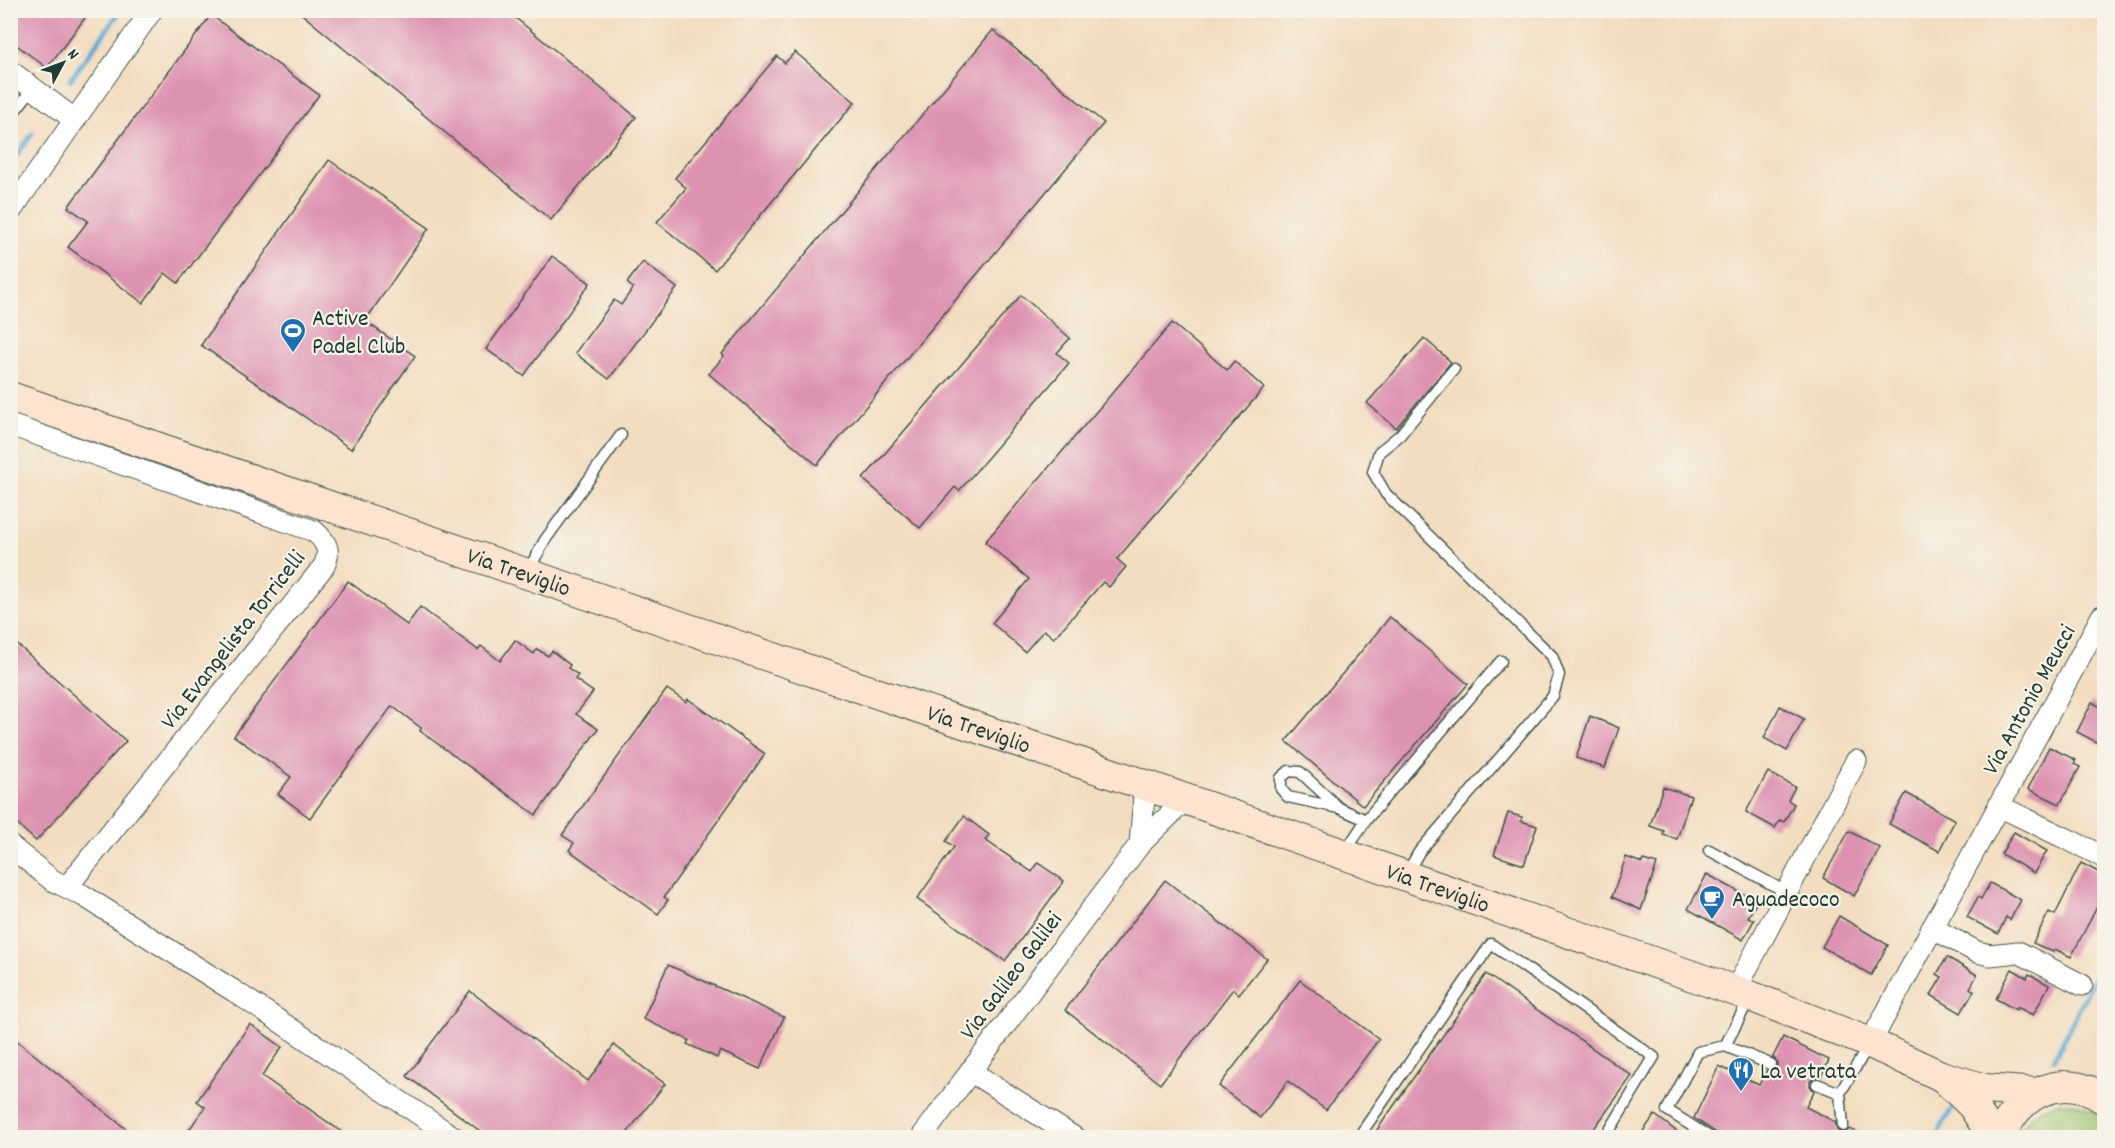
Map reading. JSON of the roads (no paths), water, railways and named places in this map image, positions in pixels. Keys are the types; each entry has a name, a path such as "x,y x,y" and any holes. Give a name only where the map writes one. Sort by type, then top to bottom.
{"street":[{"path":"10,212 152,10"},
{"path":"10,71 75,120"},
{"name":"Via Treviglio","path":"10,397 1743,993 1870,1043 1941,1076 1985,1089 2037,1093"},
{"name":"Via Evangelista Torricelli","path":"10,425 314,531 325,540 328,551 327,559 319,573 67,887"},
{"name":"Via Antonio Meucci","path":"1870,1043 2102,616"},
{"path":"1743,993 1786,892 1856,761"},
{"path":"1140,844 1145,786"},
{"name":"Via Galileo Galilei","path":"921,1137 1140,844 1185,800"},
{"name":"Via Antonio Meucci","path":"1999,806 2104,857"},
{"path":"10,846 52,880 84,896 234,991 455,1137"},
{"path":"1932,928 1977,952 1990,955 2018,952 2082,985"},
{"path":"970,1071 1075,1137"},
{"name":"Via Treviglio","path":"1941,1076 1972,1105 1988,1129 2000,1137"},
{"path":"2000,1137 2013,1112 2037,1093 2056,1087 2077,1087 2102,1095"}],"lane":[{"path":"10,117 33,88"},
{"path":"1405,876 1419,852 1552,696 1559,675 1552,656 1386,494 1373,472 1379,452 1400,435 1454,369"},
{"path":"527,573 545,540 621,435"},
{"path":"1343,855 1366,820 1501,661"},
{"path":"1339,808 1300,772 1289,771 1281,778 1281,789 1288,796 1339,808 1366,820"},
{"path":"1709,850 1786,892"},
{"path":"1358,1137 1491,944 1654,1058 1605,1137"},
{"path":"1725,1046 1743,993"},
{"path":"1843,1125 1840,1093 1870,1043"},
{"path":"1711,1137 1667,1110 1698,1052 1725,1046 1770,1064"},
{"path":"1817,1084 1840,1093"}],"waterway":[{"path":"70,80 121,10"},
{"path":"10,165 32,134"},
{"path":"2054,1059 2104,959"},
{"path":"1935,1138 1951,1110"}],"place":[{"name":"Active Padel Club","path":"293,354"},
{"name":"Aguadecoco","path":"1712,921"},
{"name":"La vetrata","path":"1741,1093"}]}
